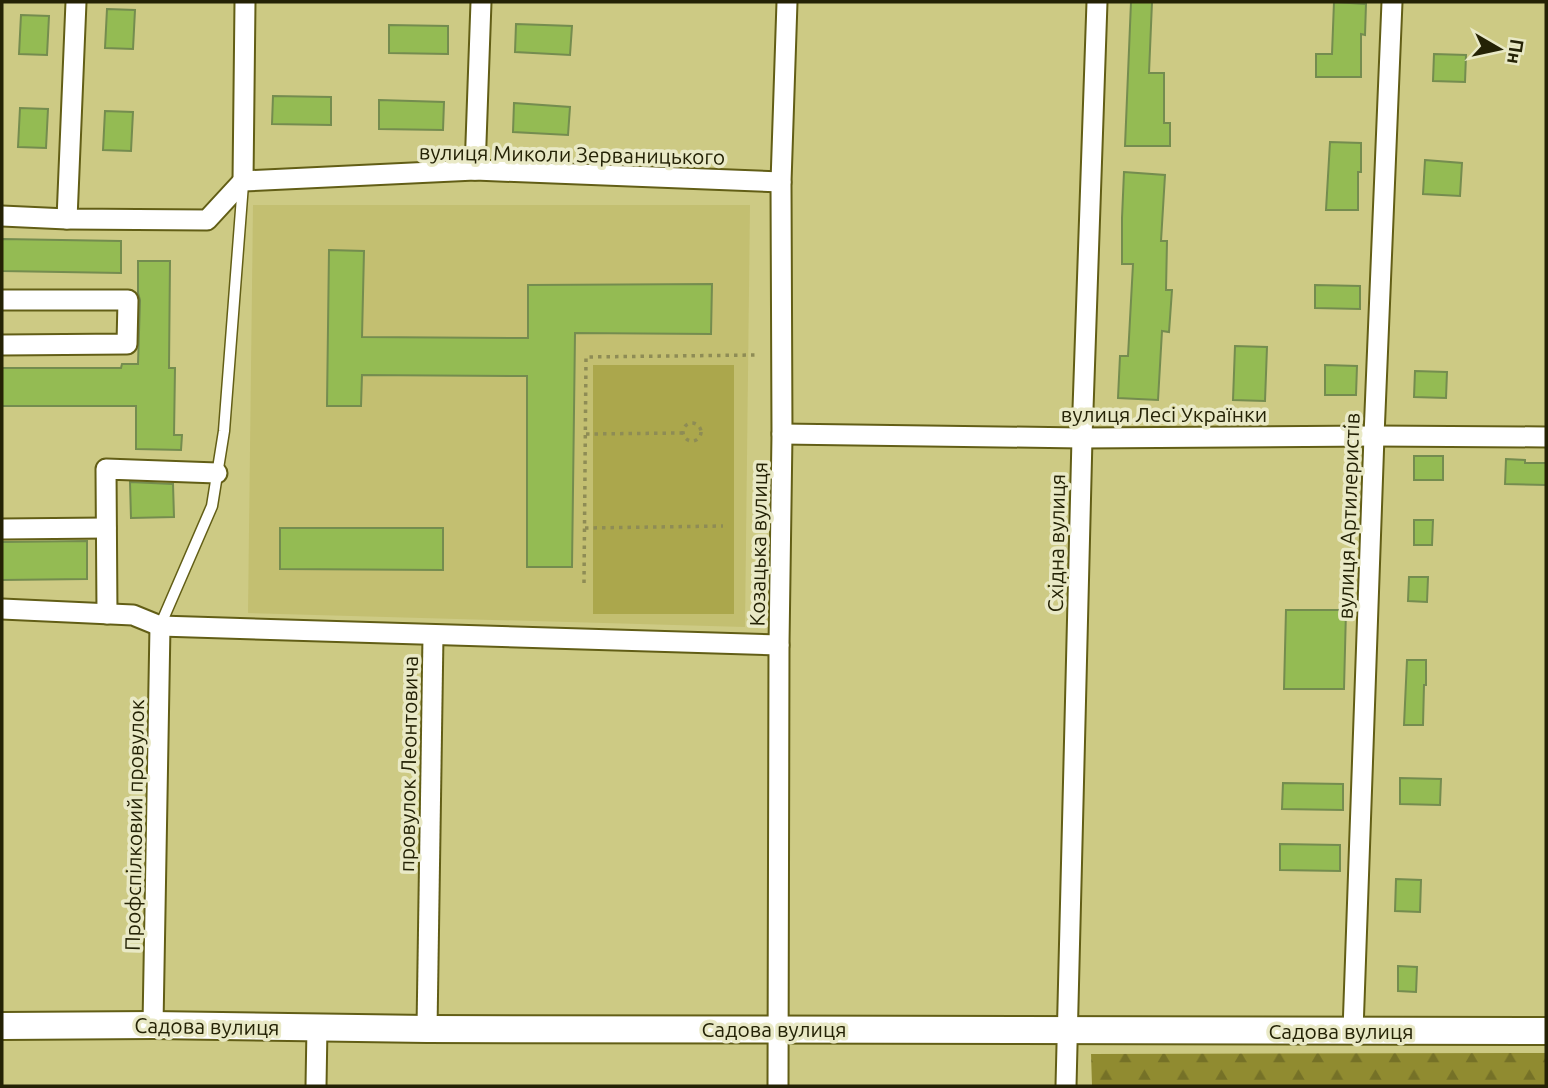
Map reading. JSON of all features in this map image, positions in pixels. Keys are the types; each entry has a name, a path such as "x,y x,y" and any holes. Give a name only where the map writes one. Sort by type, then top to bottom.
{"street":[{"path":"67,219 76,2"},
{"path":"2,216 207,220 243,181 244,2"},
{"path":"475,170 481,2"},
{"name":"Козацька вулиця","path":"778,1086 781,182 787,2"},
{"name":"Східна вулиця","path":"1066,1086 1082,438 1097,2"},
{"name":"вулиця Артилеристів","path":"1353,1031 1392,2"},
{"name":"вулиця Миколи Зерваницького","path":"243,181 475,170 781,182"},
{"path":"2,300 128,300 127,344 2,345"},
{"name":"вулиця Лесі Українки","path":"782,433 1082,438 1546,437"},
{"path":"107,614 106,469 217,473"},
{"path":"2,529 106,528"},
{"path":"2,609 133,615 160,626 433,635"},
{"name":"Профспілковий провулок","path":"153,1025 160,626"},
{"name":"провулок Леонтовича","path":"426,1029 433,635 779,645"},
{"name":"Садова вулиця","path":"2,1026 1546,1031"},
{"path":"316,1086 317,1027"}],"lane":[{"path":"160,626 212,506 224,431 243,181"}],"path":[{"path":"584,583 586,357 755,355"},
{"path":"693,423 702,431 693,442 687,440 683,433 685,427 693,423"},
{"path":"586,434 683,433"},
{"path":"585,528 723,527"}],"shaded area":[{"path":"253,205 750,205 745,627 248,613"},
{"path":"593,365 734,365 734,614 593,614"}],"green space":[{"path":"1546,1053 1546,1086 1092,1086 1091,1054"}],"building":[{"path":"1131,2 1152,2 1149,73 1164,73 1164,123 1170,123 1170,146 1125,146"},
{"path":"1334,2 1366,4 1365,35 1361,34 1361,77 1316,77 1316,54 1332,54"},
{"path":"107,9 135,10 133,49 105,48"},
{"path":"21,15 49,16 47,55 19,54"},
{"path":"516,24 572,26 570,55 515,52"},
{"path":"389,25 448,26 448,54 389,53"},
{"path":"1434,54 1466,55 1465,82 1433,81"},
{"path":"273,96 331,97 331,125 272,124"},
{"path":"379,100 444,102 443,130 379,129"},
{"path":"514,103 570,107 568,135 513,132"},
{"path":"20,108 48,109 46,148 18,147"},
{"path":"105,111 133,112 131,151 103,150"},
{"path":"1330,142 1361,143 1358,210 1326,210"},
{"path":"1425,160 1462,163 1460,196 1423,194"},
{"path":"1124,172 1165,175 1161,241 1167,241 1166,290 1172,290 1169,332 1162,331 1158,400 1118,398 1120,356 1128,356 1133,264 1122,264"},
{"path":"2,239 121,241 121,273 2,271"},
{"path":"329,250 364,251 362,337 528,338 528,285 712,284 711,334 575,333 572,567 527,567 527,376 362,375 361,406 327,406"},
{"path":"138,261 170,261 169,368 175,368 174,435 182,435 181,450 136,449 136,406 2,406 2,368 121,368 122,364 138,364"},
{"path":"1315,285 1360,286 1360,309 1315,308"},
{"path":"1235,346 1267,347 1265,401 1233,400"},
{"path":"1325,365 1357,366 1356,395 1325,395"},
{"path":"1415,371 1447,372 1446,398 1414,397"},
{"path":"1414,456 1443,456 1443,480 1414,480"},
{"path":"1506,459 1546,463 1546,485 1505,484"},
{"path":"130,482 173,484 174,517 131,518"},
{"path":"1414,520 1433,520 1432,545 1414,545"},
{"path":"280,528 443,528 443,570 280,569"},
{"path":"87,541 87,579 2,580 2,542"},
{"path":"1409,577 1428,577 1427,602 1408,601"},
{"path":"1286,610 1346,610 1344,689 1284,689"},
{"path":"1407,660 1426,660 1423,725 1404,725"},
{"path":"1400,778 1441,779 1440,805 1400,804"},
{"path":"1283,783 1343,784 1343,810 1282,809"},
{"path":"1280,844 1340,845 1340,871 1280,870"},
{"path":"1396,879 1421,880 1420,912 1395,911"},
{"path":"1398,966 1417,967 1416,992 1398,991"}]}
